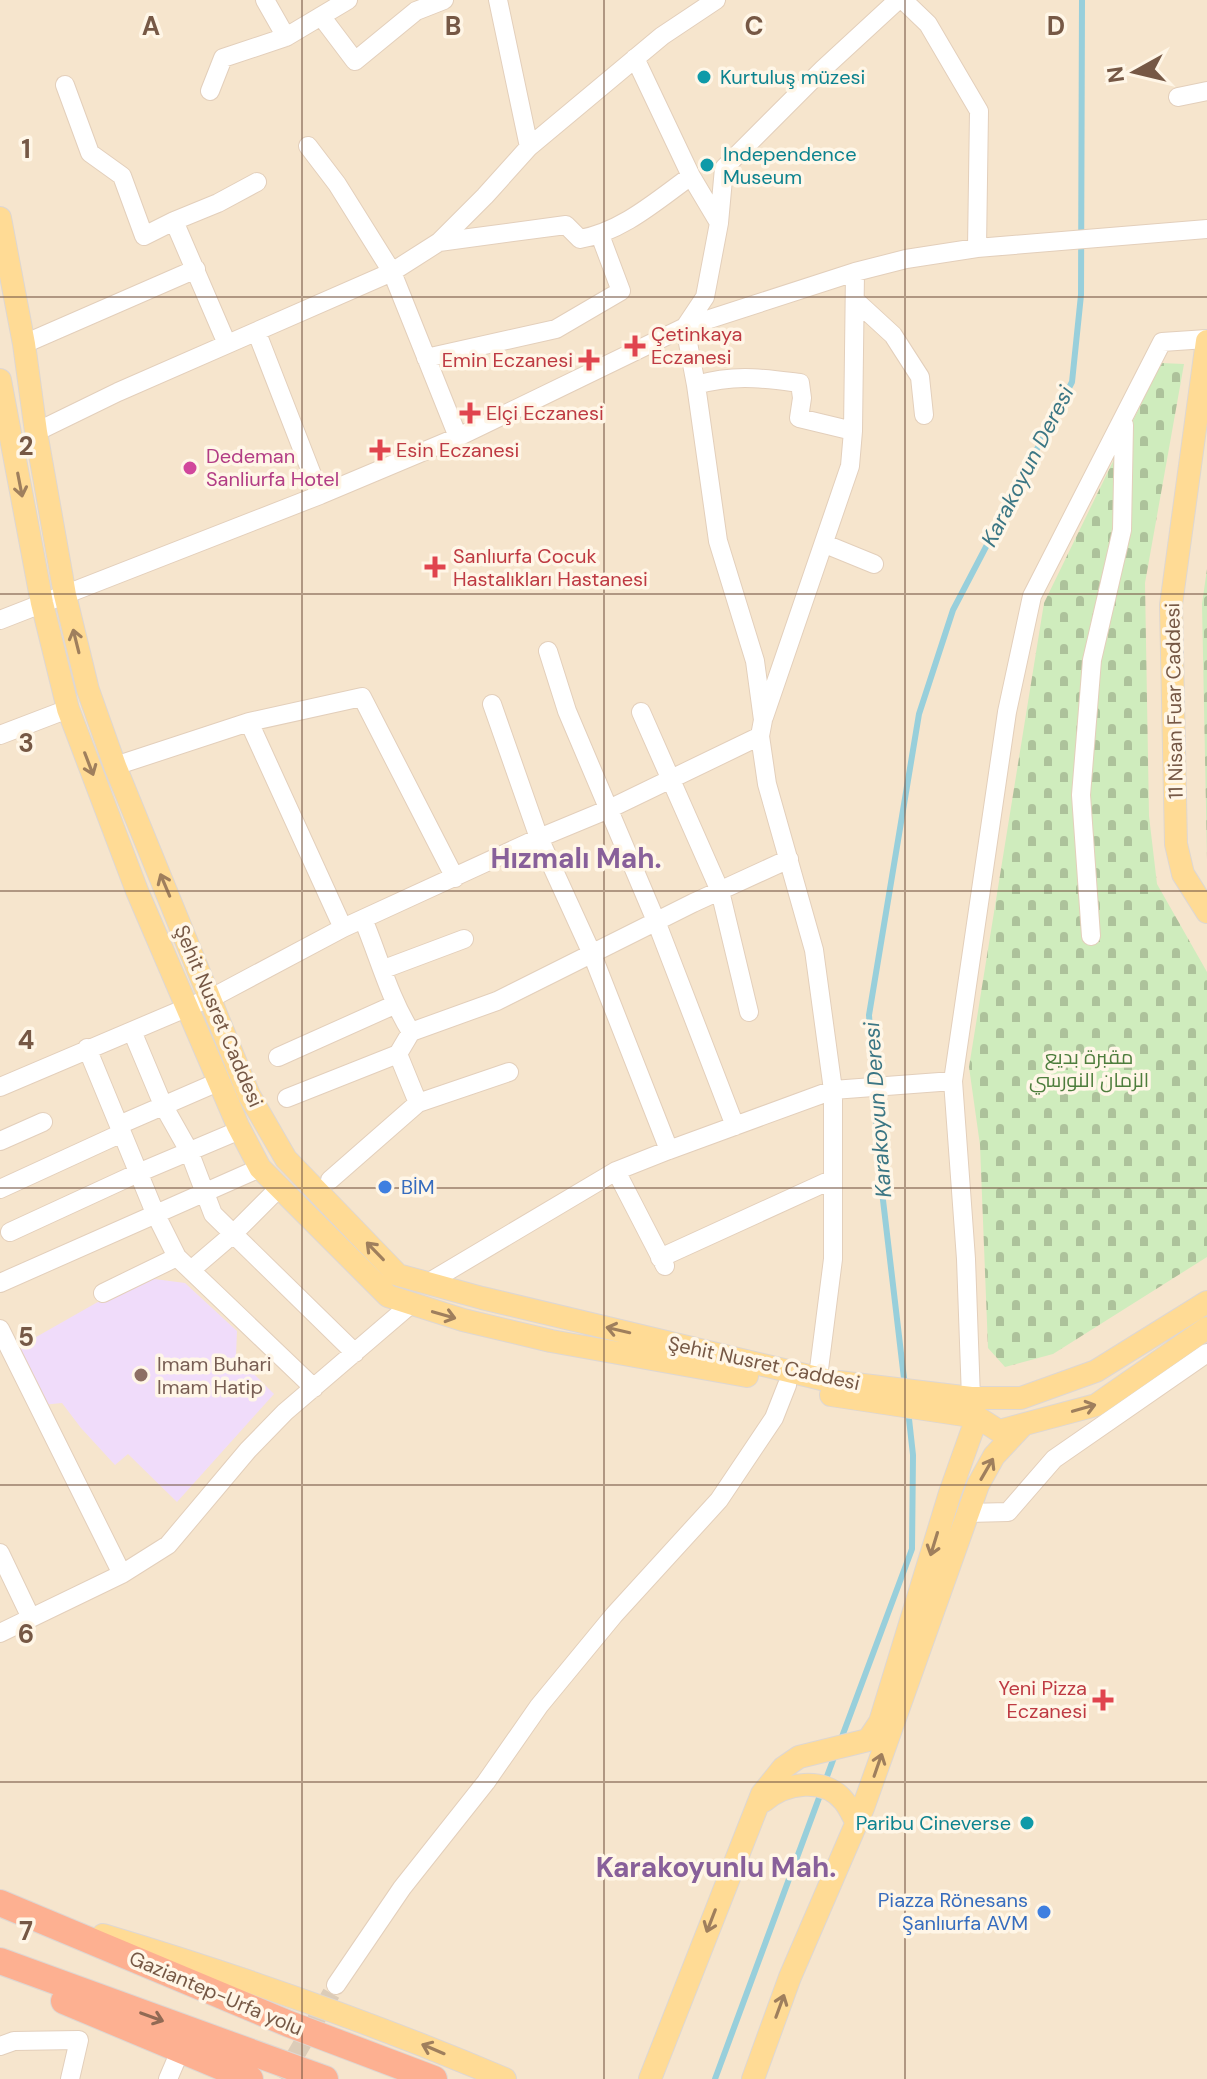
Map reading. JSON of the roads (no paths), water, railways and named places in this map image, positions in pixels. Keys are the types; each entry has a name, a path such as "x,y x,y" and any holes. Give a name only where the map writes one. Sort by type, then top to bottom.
{"highway":[{"name":"Gaziantep-Urfa yolu","path":"8,1905 289,2024 434,2079"},
{"name":"Gaziantep-Urfa yolu","path":"0,1961 325,2079"},
{"path":"0,1969 83,2010 250,2079"}],"main road":[{"name":"Şehit Nusret Caddesi","path":"0,218 65,595 88,690 115,766 249,1095 286,1159 398,1275 830,1385 964,1407 1021,1398 1096,1371 1207,1302"},
{"name":"11 Nisan Fuar Caddesi","path":"1207,340 1171,605 1176,844 1183,874 1207,912"},
{"name":"Şehit Nusret Caddesi","path":"0,380 42,603 68,709 137,891 218,1082 260,1168 388,1296 410,1305 594,1350 725,1371 787,1385 830,1385"},
{"name":"Şehit Nusret Caddesi","path":"964,1407 999,1431 1096,1405 1207,1328"},
{"path":"650,2079 762,1794 783,1768 799,1757 868,1740 880,1722 950,1493 964,1407"},
{"path":"753,2079 790,1977 857,1823 978,1485 994,1456 1024,1424"},
{"path":"754,1809 777,1790 791,1785 810,1784 833,1791 843,1800 857,1823"},
{"path":"8,1905 243,1978 424,2045 505,2079"}],"street":[{"path":"265,0 286,37"},
{"path":"210,91 223,58 286,37 348,0"},
{"path":"321,16 355,61 416,11 444,0"},
{"path":"498,0 529,147"},
{"path":"36,432 392,272 439,242 529,147 635,58 716,0"},
{"path":"830,1385 833,1090 814,950 767,784 755,661 718,541 685,327 705,297 719,223 724,168 823,69 901,0 928,24 979,111 977,248"},
{"path":"635,58 691,176 719,223"},
{"path":"65,85 90,153 122,176 144,236 257,182"},
{"path":"1178,97 1207,91"},
{"path":"308,146 337,184 392,272 458,437"},
{"path":"439,242 566,225 580,239 600,235 618,228 691,176"},
{"path":"174,221 227,344"},
{"path":"0,620 320,495 458,437 685,327 855,272 906,259 977,248 1207,229"},
{"path":"426,358 556,329 621,291 600,235"},
{"path":"24,344 196,269"},
{"path":"0,1087 211,997 343,928 672,780 762,728 850,466 855,272"},
{"path":"856,301 893,335 920,377 924,415"},
{"path":"257,333 320,495"},
{"path":"964,1407 966,1259 953,1081 1007,712 1032,596 1162,342 1207,340"},
{"path":"696,385 724,377 749,376 800,383 802,398 799,418 853,431"},
{"path":"1091,936 1081,795 1092,660 1122,530 1124,419"},
{"path":"825,544 874,564"},
{"path":"548,651 567,711 656,921 735,1126"},
{"path":"115,766 249,722 362,697 455,878"},
{"path":"492,704 539,838 592,954 669,1150"},
{"path":"0,735 68,709"},
{"path":"641,712 720,891 749,1012"},
{"path":"249,722 343,928"},
{"path":"287,1098 398,1054 411,1032 497,1001 656,921 789,859"},
{"path":"363,919 384,969 394,1005 411,1032"},
{"path":"384,969 464,939"},
{"path":"278,1057 394,1005"},
{"path":"132,1031 163,1105 189,1151 213,1214 355,1353"},
{"path":"87,1048 155,1213 184,1264 314,1388"},
{"path":"398,1054 418,1103"},
{"path":"330,1180 418,1103 509,1072"},
{"path":"426,1284 616,1171 669,1150 833,1090 953,1081"},
{"path":"0,1189 163,1105 218,1082"},
{"path":"0,1141 43,1122"},
{"path":"10,1232 240,1130"},
{"path":"0,1283 260,1168"},
{"path":"616,1171 663,1264 833,1179"},
{"path":"103,1293 184,1264 232,1235 279,1188"},
{"path":"0,1633 122,1574 168,1545 248,1450 285,1412 410,1305"},
{"path":"0,1329 122,1574"},
{"path":"968,1513 1008,1512 1054,1459 1207,1353"},
{"path":"336,1985 402,1888 486,1782 539,1706 614,1615 719,1500 774,1418 787,1385"},
{"path":"0,1553 31,1618"},
{"path":"0,2046 14,2041 79,2040 70,2079"},
{"path":"168,2079 180,2051"}],"waterway":[{"name":"Karakoyun Deresi","path":"905,1387 879,1166 869,1015 919,714 953,610 1072,382 1081,295 1082,0"},
{"name":"Karakoyun Deresi","path":"840,1742 912,1549 913,1455 908,1410"},
{"name":"Karakoyun Deresi","path":"715,2079 836,1752"}],"tunnel":[{"path":"282,2079 336,1985"}],"place":[{"name":"Kurtuluş müzesi","path":"704,77"},
{"name":"Independence Museum","path":"707,165"},
{"name":"Çetinkaya Eczanesi","path":"635,346"},
{"name":"Emin Eczanesi","path":"589,360"},
{"name":"Elçi Eczanesi","path":"470,413"},
{"name":"Esin Eczanesi","path":"380,450"},
{"name":"Dedeman Sanliurfa Hotel","path":"190,468"},
{"name":"Sanlıurfa Cocuk Hastalıkları Hastanesi","path":"435,567"},
{"name":"BİM","path":"385,1187"},
{"name":"Imam Buhari Imam Hatip","path":"141,1375"},
{"name":"Yeni Pizza Eczanesi","path":"1103,1700"},
{"name":"Paribu Cineverse","path":"1027,1823"},
{"name":"Piazza Rönesans Şanlıurfa AVM","path":"1044,1912"}],"district":[{"name":"Hızmalı Mah.","path":"576,858"},
{"name":"Karakoyunlu Mah.","path":"716,1867"}],"park label":[{"name":"مقبرة بديع الزمان النورسي","path":"1089,1068"}]}
